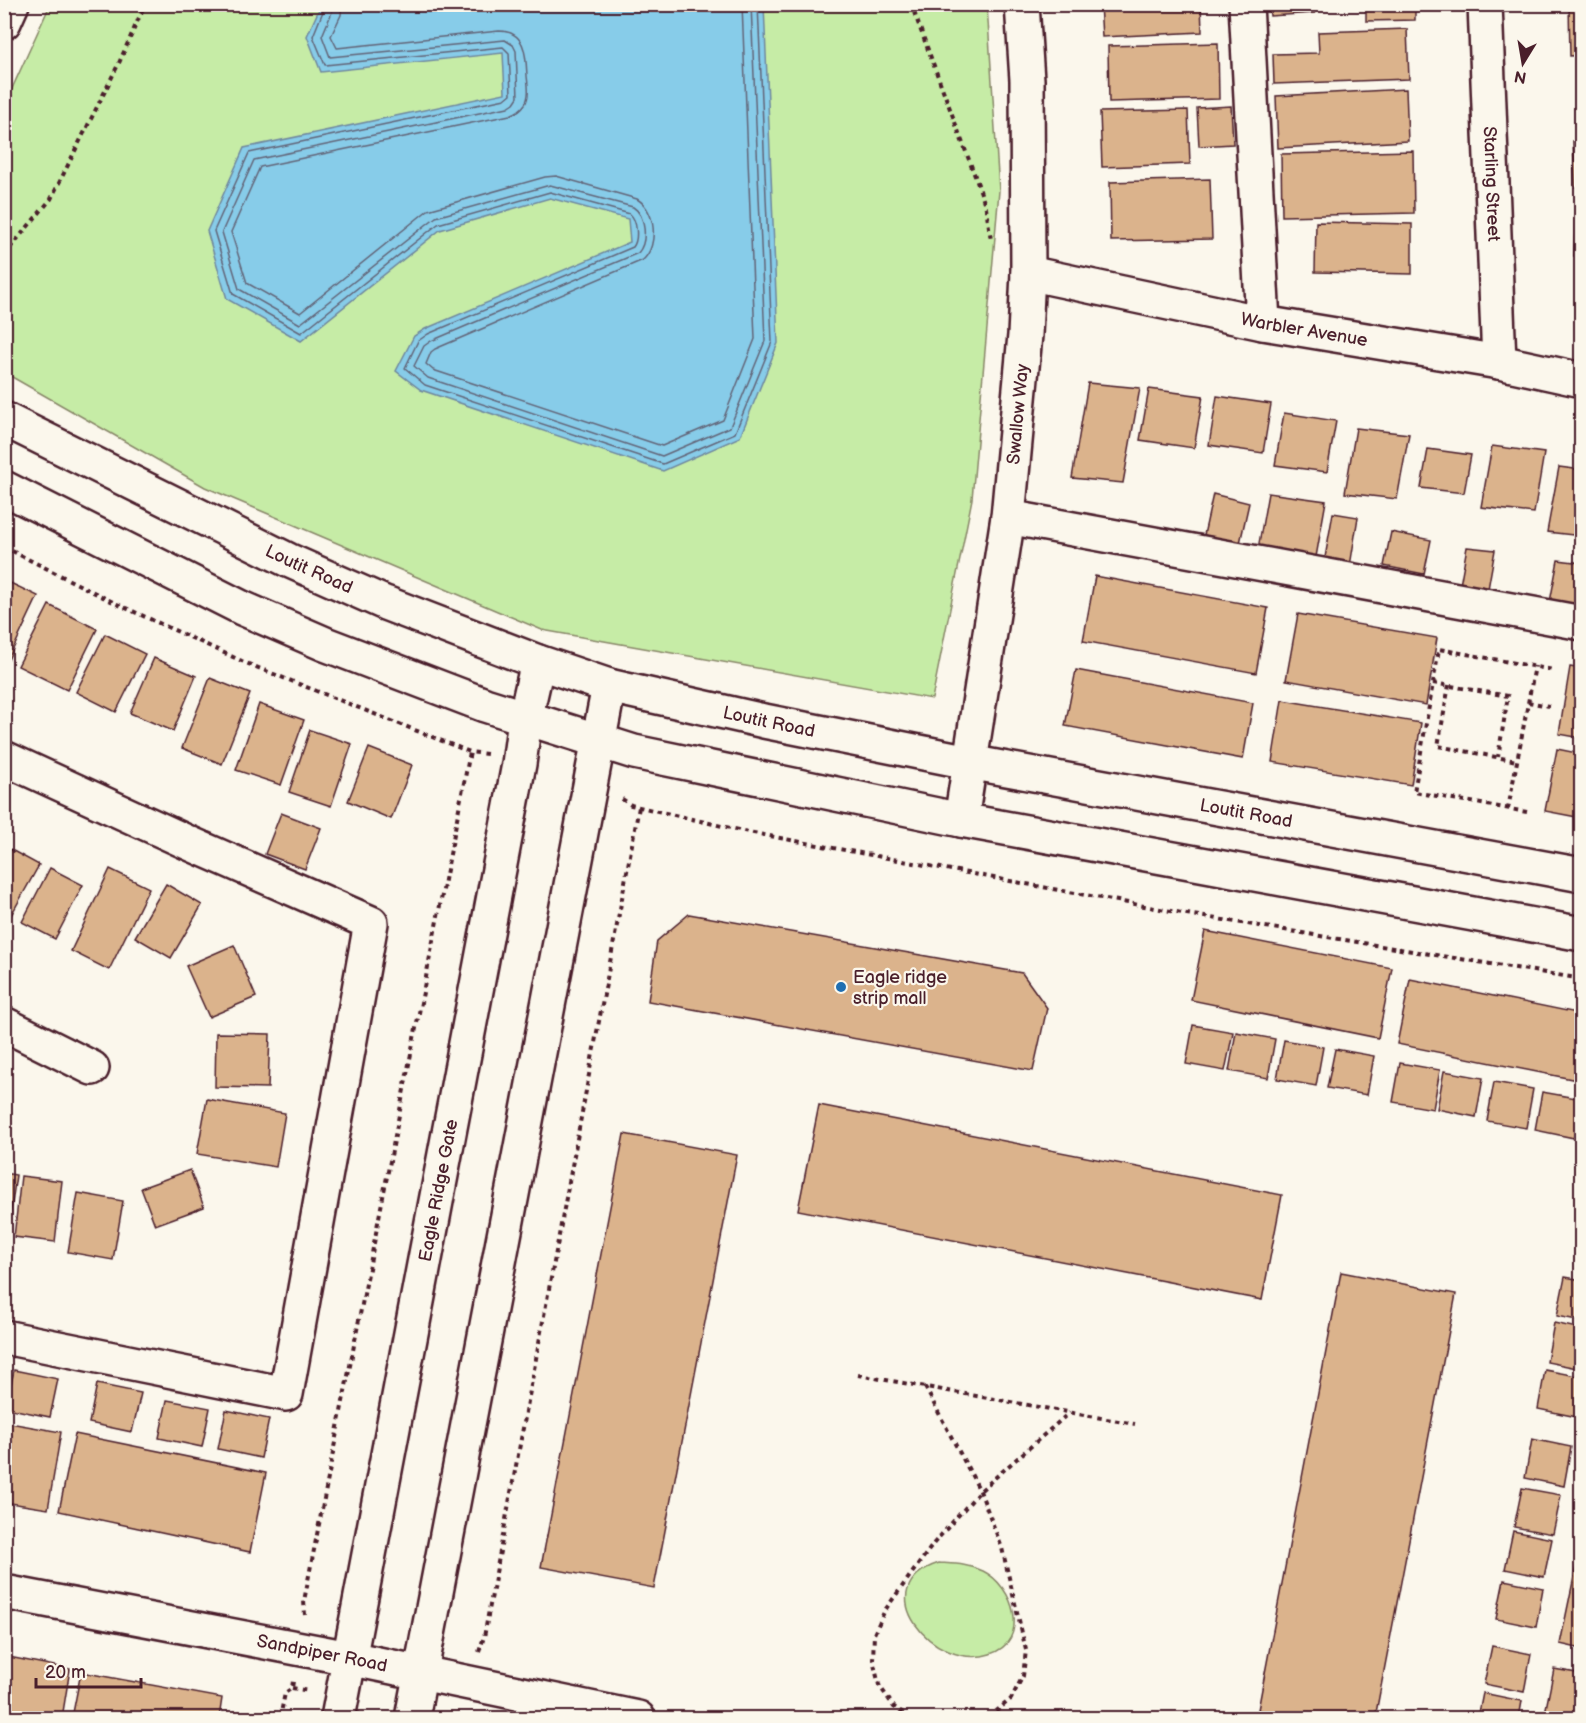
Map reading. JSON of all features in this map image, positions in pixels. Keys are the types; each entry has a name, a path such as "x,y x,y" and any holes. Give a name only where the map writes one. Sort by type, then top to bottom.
{"street":[{"path":"4,22 12,4"},
{"name":"Swallow Way","path":"961,820 1008,517 1025,335 1028,273 1027,80 1022,4"},
{"path":"1246,4 1263,322"},
{"name":"Starling Street","path":"1485,4 1499,362"},
{"name":"Warbler Avenue","path":"1028,273 1263,322 1499,362 1581,380"},
{"name":"Loutit Road","path":"4,419 288,560 386,603 538,662 609,686 765,721 969,762 1581,875"},
{"path":"4,488 242,608 393,671 525,719 634,752 961,820 1581,934"},
{"path":"1008,517 1581,622"},
{"name":"Eagle Ridge Gate","path":"338,1719 519,764 525,719 538,662"},
{"path":"412,1719 609,686"},
{"path":"4,758 189,843 371,922 286,1394 4,1338"},
{"path":"4,1024 93,1068"},
{"name":"Sandpiper Road","path":"4,1592 349,1658 638,1719"}],"path":[{"path":"4,255 51,199 119,63 145,4"},
{"path":"911,4 986,208 991,246"},
{"path":"4,547 115,603 246,663 470,752 487,754"},
{"path":"1527,812 1414,792 1439,650 1553,670"},
{"path":"1508,808 1535,666"},
{"path":"1433,683 1508,696 1498,757"},
{"path":"1449,685 1438,746 1517,761"},
{"path":"1528,702 1549,706"},
{"path":"306,1611 304,1601 470,752"},
{"path":"622,800 639,807 748,831 1187,914 1581,979"},
{"path":"480,1646 486,1626 639,807"},
{"path":"858,1375 1135,1424"},
{"path":"925,1387 980,1491 1002,1548 1026,1650 1023,1676 1011,1699 988,1719"},
{"path":"911,1719 894,1707 879,1685 873,1660 874,1634 885,1610 927,1553 980,1491 1070,1412"},
{"path":"280,1719 285,1693 292,1688"}],"green space":[{"path":"50,5 987,5 999,191 972,499 932,699 542,630 205,487 5,373 5,104"},
{"path":"939,1563 978,1569 994,1578 1003,1588 1014,1613 1014,1626 1011,1638 1003,1647 990,1654 968,1656 948,1651 929,1639 915,1624 908,1607 908,1590 918,1575"}],"water":[{"path":"321,5 764,5 778,343 740,437 663,471 421,390 396,371 414,336 425,329 630,242 628,219 550,198 440,230 301,341 227,299 207,231 244,148 505,93 503,53 321,72 307,36"}],"building":[{"path":"1100,4 1201,4 1202,32 1102,37"},
{"path":"1269,4 1314,4 1315,13 1270,16"},
{"path":"1366,4 1415,4 1415,20 1366,21"},
{"path":"1569,4 1582,4 1582,55 1570,56"},
{"path":"1407,29 1409,79 1274,84 1273,54 1319,53 1318,32"},
{"path":"1218,43 1219,99 1109,102 1108,46"},
{"path":"1406,89 1408,141 1278,148 1276,96"},
{"path":"1231,106 1233,144 1199,146 1197,108"},
{"path":"1188,110 1190,164 1102,167 1100,112"},
{"path":"1573,141 1582,141 1582,187 1575,187"},
{"path":"1413,151 1414,213 1282,216 1281,154"},
{"path":"1210,179 1212,239 1111,241 1110,182"},
{"path":"1576,198 1582,199 1582,256 1574,256"},
{"path":"1316,222 1412,224 1412,274 1315,272"},
{"path":"1577,269 1582,269 1582,322 1575,321"},
{"path":"1088,383 1140,388 1123,483 1072,478"},
{"path":"1149,389 1203,396 1194,448 1140,440"},
{"path":"1217,396 1271,404 1263,453 1209,445"},
{"path":"1284,413 1336,421 1327,472 1275,465"},
{"path":"1356,428 1409,434 1397,499 1345,493"},
{"path":"1492,446 1544,453 1534,513 1481,507"},
{"path":"1428,449 1471,455 1464,493 1421,488"},
{"path":"1559,467 1582,470 1582,536 1547,532"},
{"path":"1268,493 1326,501 1316,557 1258,549"},
{"path":"1213,494 1249,503 1240,543 1204,535"},
{"path":"1333,513 1358,517 1350,566 1324,563"},
{"path":"1391,532 1431,540 1424,574 1384,566"},
{"path":"1467,547 1495,550 1488,589 1460,585"},
{"path":"1558,560 1582,563 1582,611 1549,607"},
{"path":"1095,576 1268,608 1256,673 1083,641"},
{"path":"4,580 38,596 6,664 4,663"},
{"path":"49,605 97,629 67,690 18,666"},
{"path":"1298,614 1437,638 1426,705 1286,680"},
{"path":"105,634 145,654 116,712 76,692"},
{"path":"154,658 196,676 173,731 130,713"},
{"path":"1570,667 1582,669 1582,738 1559,734"},
{"path":"1076,670 1253,703 1243,759 1065,726"},
{"path":"210,678 250,694 222,764 182,748"},
{"path":"1282,700 1421,723 1411,785 1272,762"},
{"path":"259,704 304,720 281,785 236,770"},
{"path":"310,730 352,744 331,806 289,792"},
{"path":"369,748 412,765 391,819 348,801"},
{"path":"1557,749 1582,754 1582,818 1545,811"},
{"path":"281,813 321,828 305,869 265,854"},
{"path":"4,846 39,865 10,917 4,914"},
{"path":"50,868 83,885 55,939 22,922"},
{"path":"110,869 149,888 109,970 71,951"},
{"path":"166,884 202,905 171,958 135,937"},
{"name":"Eagle ridge strip mall","path":"689,914 1022,973 1047,1008 1033,1071 648,1001 657,941"},
{"path":"1205,931 1392,968 1378,1038 1191,1000"},
{"path":"234,945 256,997 209,1017 186,966"},
{"path":"1410,979 1582,1014 1582,1081 1397,1044"},
{"path":"1193,1025 1233,1032 1225,1071 1186,1064"},
{"path":"1236,1032 1275,1039 1268,1078 1229,1071"},
{"path":"216,1033 270,1034 268,1088 215,1087"},
{"path":"1284,1040 1323,1047 1316,1086 1277,1079"},
{"path":"1335,1049 1374,1056 1367,1095 1327,1088"},
{"path":"1400,1063 1440,1070 1433,1109 1393,1102"},
{"path":"1444,1071 1483,1078 1476,1117 1437,1109"},
{"path":"1494,1082 1533,1089 1526,1128 1487,1121"},
{"path":"1542,1092 1582,1099 1574,1138 1535,1130"},
{"path":"207,1099 285,1113 276,1167 197,1154"},
{"path":"819,1105 1282,1195 1262,1300 798,1210"},
{"path":"624,1134 737,1155 654,1588 541,1567"},
{"path":"190,1170 204,1207 155,1225 141,1188"},
{"path":"4,1173 16,1175 4,1260"},
{"path":"21,1176 62,1181 55,1242 14,1237"},
{"path":"78,1193 123,1201 113,1260 68,1252"},
{"path":"1341,1272 1456,1294 1375,1718 1303,1718 1258,1710"},
{"path":"1565,1277 1582,1280 1582,1321 1557,1316"},
{"path":"1554,1323 1582,1329 1582,1369 1547,1362"},
{"path":"14,1370 58,1379 50,1417 6,1408"},
{"path":"1545,1370 1582,1377 1582,1393 1577,1417 1538,1409"},
{"path":"97,1384 141,1393 132,1432 89,1423"},
{"path":"167,1400 210,1408 202,1447 159,1438"},
{"path":"226,1410 269,1419 261,1458 218,1449"},
{"path":"4,1422 61,1432 48,1509 4,1502"},
{"path":"75,1434 266,1473 250,1552 59,1511"},
{"path":"1532,1439 1571,1447 1564,1486 1525,1478"},
{"path":"1522,1488 1561,1495 1553,1534 1514,1527"},
{"path":"1513,1531 1552,1539 1544,1577 1505,1569"},
{"path":"1582,1538 1582,1649 1560,1644"},
{"path":"1504,1580 1543,1588 1536,1627 1496,1619"},
{"path":"1492,1646 1531,1654 1524,1692 1484,1684"},
{"path":"4,1656 70,1669 62,1718 4,1718"},
{"path":"1554,1669 1582,1674 1582,1718 1544,1718"},
{"path":"81,1672 222,1698 219,1718 72,1718"},
{"path":"1483,1693 1522,1701 1519,1718 1478,1718"}],"place":[{"name":"Eagle ridge strip mall","path":"841,987"}]}
